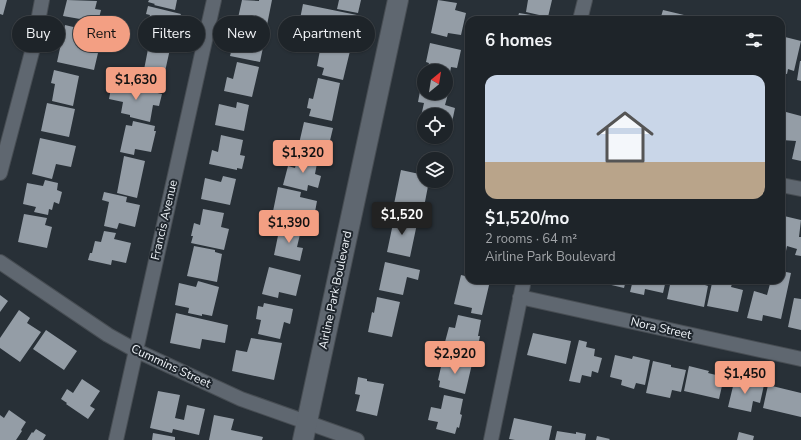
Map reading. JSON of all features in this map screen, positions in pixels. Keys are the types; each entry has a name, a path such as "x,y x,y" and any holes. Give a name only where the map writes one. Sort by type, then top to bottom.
{"street":[{"path":"0,173 33,48 42,0"},
{"name":"Francis Avenue","path":"116,440 214,0"},
{"name":"Airline Park Boulevard","path":"305,432 398,0"},
{"path":"581,16 585,0"},
{"path":"785,186 801,189"},
{"name":"Cummins Street","path":"0,262 108,335 135,350 240,399 305,432 357,440"},
{"path":"491,440 523,284"},
{"name":"Nora Street","path":"520,297 801,359"}],"building":[{"path":"0,0 7,0 3,15 0,14"},
{"path":"67,0 97,1 95,9 101,10 100,16 73,16 73,18 63,16"},
{"path":"149,0 177,0 175,10 154,5 155,4 148,2"},
{"path":"242,0 272,0 269,16 238,16"},
{"path":"339,0 361,0 358,13 337,9"},
{"path":"438,0 457,3 455,10 466,13 461,35 448,33 447,37 431,33"},
{"path":"528,0 552,0 548,16 526,12"},
{"path":"303,4 357,15 357,16 301,16"},
{"path":"148,6 181,14 180,16 150,16 146,14"},
{"path":"663,10 684,15 684,16 661,16"},
{"path":"519,13 531,15 531,16 518,16"},
{"path":"65,25 73,27 73,52 98,53 94,70 57,62 59,52 65,52"},
{"path":"785,37 801,41 794,71 788,69 787,74 785,74"},
{"path":"430,43 461,50 457,68 453,67 453,64 429,64 426,62"},
{"path":"147,52 169,52 162,85 142,80"},
{"path":"231,52 262,52 260,62 230,56"},
{"path":"320,52 350,52 343,80 322,75 324,68 317,66"},
{"path":"801,61 801,81 797,80"},
{"path":"237,62 259,67 252,97 224,91 227,77 233,79"},
{"path":"54,70 79,76 73,106 52,101 55,84 51,83"},
{"path":"318,78 340,83 332,121 309,116 311,109 307,108 309,98 313,99"},
{"path":"112,83 162,94 159,106 153,105 150,122 121,113 123,102 109,99"},
{"path":"418,100 446,100 445,105 455,108 453,118 453,108 423,108 424,103 418,102"},
{"path":"237,102 249,105 244,131 215,125 219,104 236,108"},
{"path":"47,103 75,109 69,137 41,131"},
{"path":"786,112 801,116 801,161 792,159 796,141 785,140"},
{"path":"133,121 155,126 154,131 156,131 151,152 135,149 134,155 120,152 126,125 132,126"},
{"path":"304,122 333,128 328,149 312,145 311,151 298,148"},
{"path":"221,135 243,140 240,155 245,156 242,169 237,168 237,170 209,164 212,150 218,152"},
{"path":"40,138 76,146 71,167 56,164 52,179 32,174"},
{"path":"299,153 318,158 315,174 321,176 318,188 308,185 307,191 283,185 288,166 295,168"},
{"path":"124,156 145,161 137,198 117,193"},
{"path":"401,170 417,173 417,188 428,188 424,207 407,203 406,207 394,204"},
{"path":"223,176 236,179 230,205 201,199 205,178 221,182"},
{"path":"45,180 58,183 57,190 62,192 59,204 54,202 52,210 49,209 48,215 34,212 36,207 23,204 27,183 43,186"},
{"path":"278,187 301,192 300,197 317,201 313,223 296,219 295,225 271,221"},
{"path":"104,192 127,197 126,202 140,205 135,227 119,223 117,229 104,226 109,202 102,200"},
{"path":"203,209 224,213 221,227 229,229 224,250 191,243 194,223 200,225"},
{"path":"24,214 47,218 45,225 52,227 47,248 18,242"},
{"path":"395,214 418,219 410,257 387,252"},
{"path":"785,216 801,220 799,237 801,237 801,256 795,255 797,249 787,246 786,251"},
{"path":"280,226 301,230 297,247 303,248 300,261 274,255"},
{"path":"104,231 116,233 114,239 131,243 126,263 112,260 111,265 88,260 90,253 92,253 95,241 101,242"},
{"path":"194,246 215,250 215,252 222,254 217,282 187,276"},
{"path":"385,262 420,270 418,280 407,277 403,295 379,290"},
{"path":"269,267 301,275 296,296 279,292 278,298 262,294"},
{"path":"785,272 791,273 781,319 763,315 762,321 747,318 754,291 767,295 770,284 785,284"},
{"path":"461,275 465,276 465,284 489,284 482,315 471,313 472,308 454,304"},
{"path":"198,281 219,287 212,316 202,314 202,316 188,313 189,308 175,305 179,283 196,287"},
{"path":"607,284 625,284 624,288"},
{"path":"632,284 665,284 663,293 645,289 644,295 630,292"},
{"path":"670,284 702,284 708,286 704,307 667,299"},
{"path":"712,284 732,284 731,287 743,290 738,312 707,306"},
{"path":"0,295 8,301 0,312"},
{"path":"377,297 400,302 392,337 368,332"},
{"path":"794,298 801,299 801,330 788,327"},
{"path":"264,303 293,309 290,324 284,322 280,339 258,334 261,320 256,319 258,306 263,307"},
{"path":"19,310 30,318 27,323 41,332 20,362 0,348 0,338"},
{"path":"176,313 228,325 225,343 202,339 200,349 170,343"},
{"path":"458,315 481,320 478,336 480,336 476,356 451,350 452,344 445,342 449,327 455,328"},
{"path":"46,330 77,351 64,370 33,349"},
{"path":"533,333 571,341 566,364 527,355"},
{"path":"251,338 282,343 274,380 232,371 236,350 247,352"},
{"path":"579,340 587,342 586,347 595,349 594,356 602,358 598,373 592,371 591,377 582,375 580,383 569,381"},
{"path":"615,355 632,359 633,356 650,360 645,385 636,383 634,389 621,385 622,380 610,377"},
{"path":"443,358 472,364 465,394 439,387 440,381 438,380"},
{"path":"653,361 686,370 681,392 672,390 670,398 646,393"},
{"path":"689,366 709,371 708,373 724,377 719,399 684,391"},
{"path":"358,377 367,379 367,381 384,384 377,416 356,411 360,395 355,394"},
{"path":"735,378 764,385 760,403 753,401 751,412 728,407"},
{"path":"82,379 100,391 90,406 95,409 88,419 61,399 67,389 73,393"},
{"path":"768,385 801,393 801,417 763,408"},
{"path":"158,391 180,395 175,418 184,420 187,405 205,409 199,435 173,429 172,433 150,428"},
{"path":"444,395 463,399 460,414 462,415 459,428 457,427 455,434 436,429 438,422 428,420 431,407 441,409"},
{"path":"9,410 26,422 16,440 0,440 0,415 4,418"},
{"path":"214,415 234,419 231,430 263,437 262,440 209,440"},
{"path":"514,418 552,426 549,440 509,439"},
{"path":"36,429 46,435 43,440 27,440 32,432 33,433"},
{"path":"557,431 586,434 585,440 555,440"},
{"path":"739,432 754,436 753,440 737,440"},
{"path":"153,433 175,437 175,440 152,440"},
{"path":"597,436 610,439 596,440"}]}
